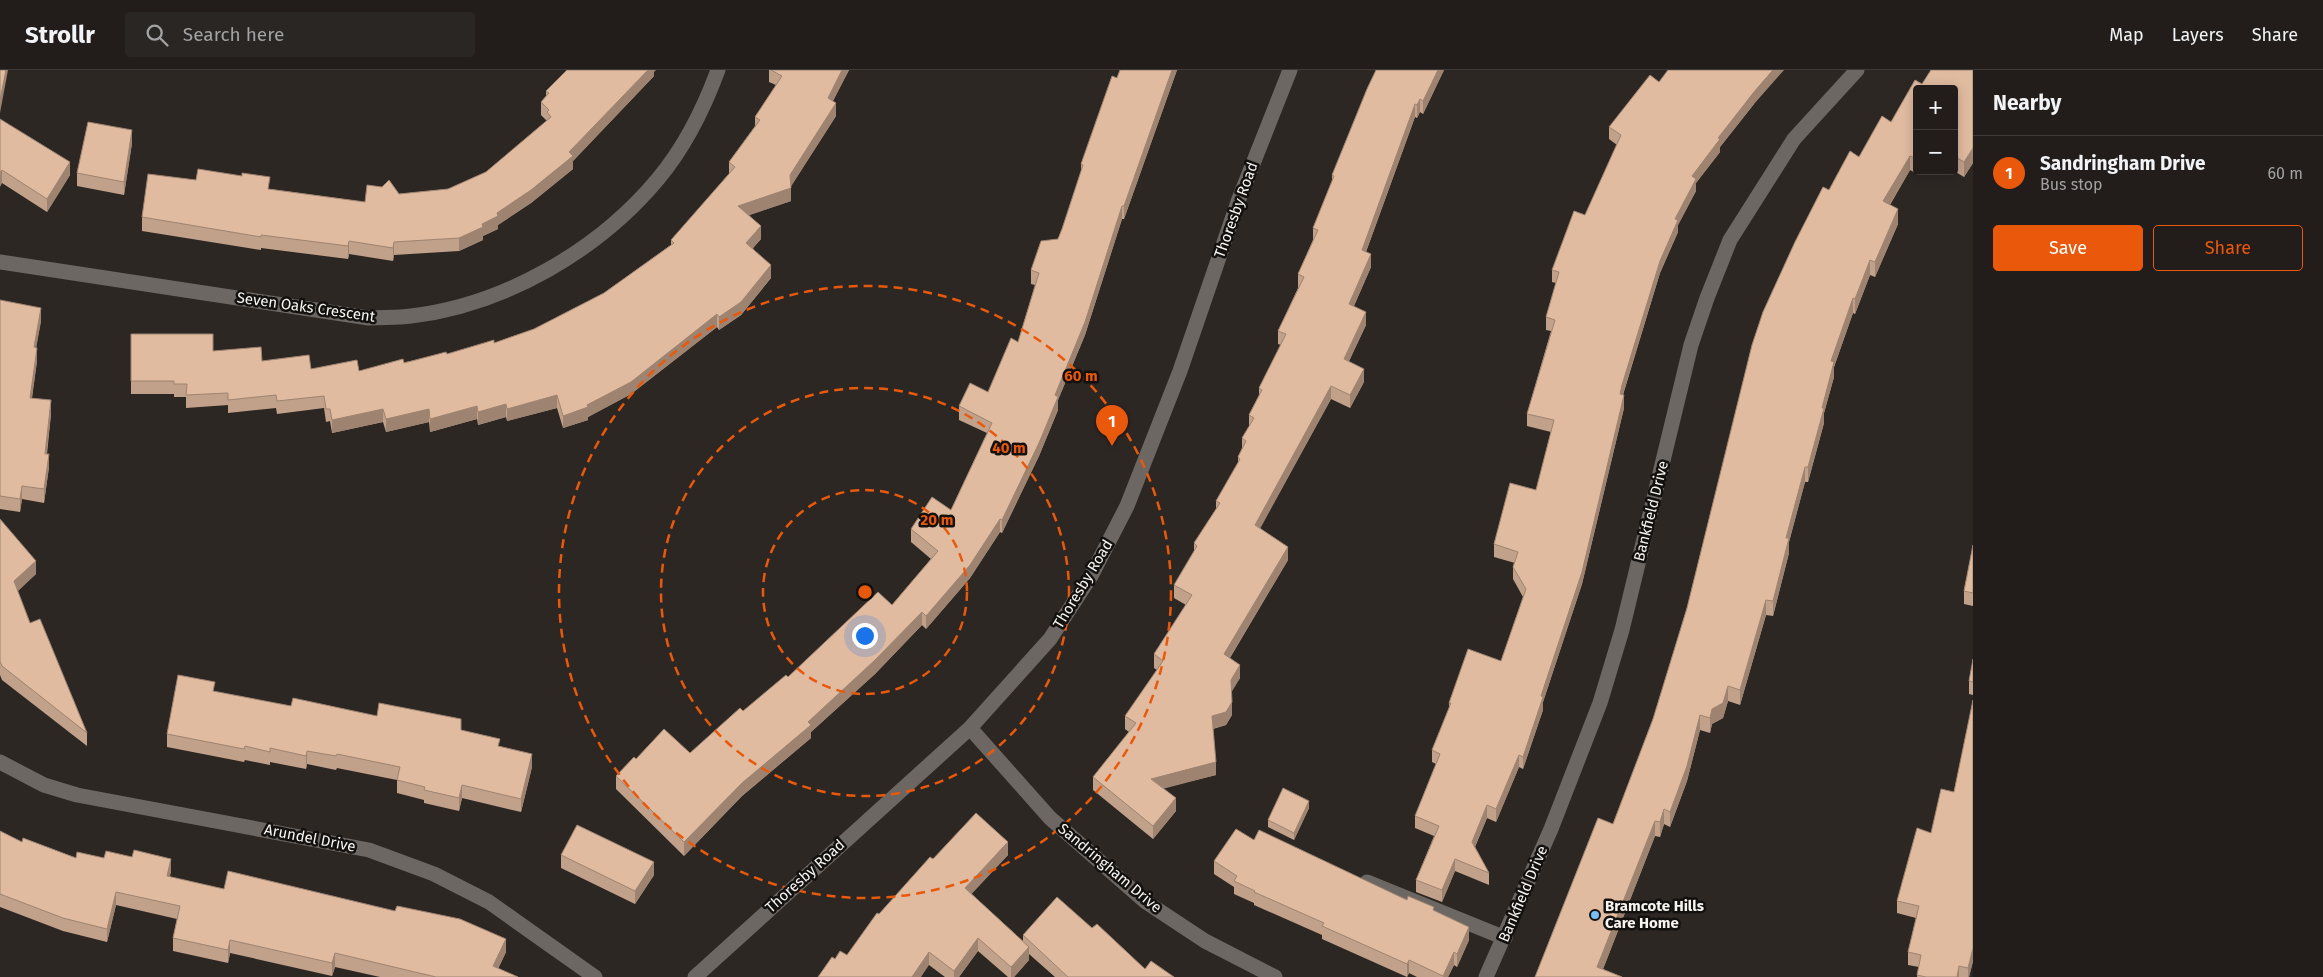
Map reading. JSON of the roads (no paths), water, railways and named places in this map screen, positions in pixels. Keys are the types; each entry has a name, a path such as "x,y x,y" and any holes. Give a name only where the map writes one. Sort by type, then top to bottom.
{"street":[{"name":"Seven Oaks Crescent","path":"0,262 369,318 411,316 457,307 505,291 549,270 589,243 623,214 658,180 681,147 708,97 718,70"},
{"name":"Thoresby Road","path":"695,977 970,728 1050,639 1091,576 1127,506 1180,371 1239,200 1290,70"},
{"name":"Bankfield Drive","path":"1486,977 1551,829 1600,703 1622,630 1691,345 1723,256 1739,224 1794,139 1857,70"},
{"name":"Sandringham Drive","path":"970,728 1050,818 1146,902 1205,941 1275,977"},
{"name":"Arundel Drive","path":"0,762 44,784 77,795 269,830 378,854 434,874 489,902 595,977"},
{"path":"1353,876 1504,938"}],"place":[{"name":"Sandringham Drive","path":"1112,446"},
{"name":"Bramcote Hills Care Home","path":"1595,915"}]}
